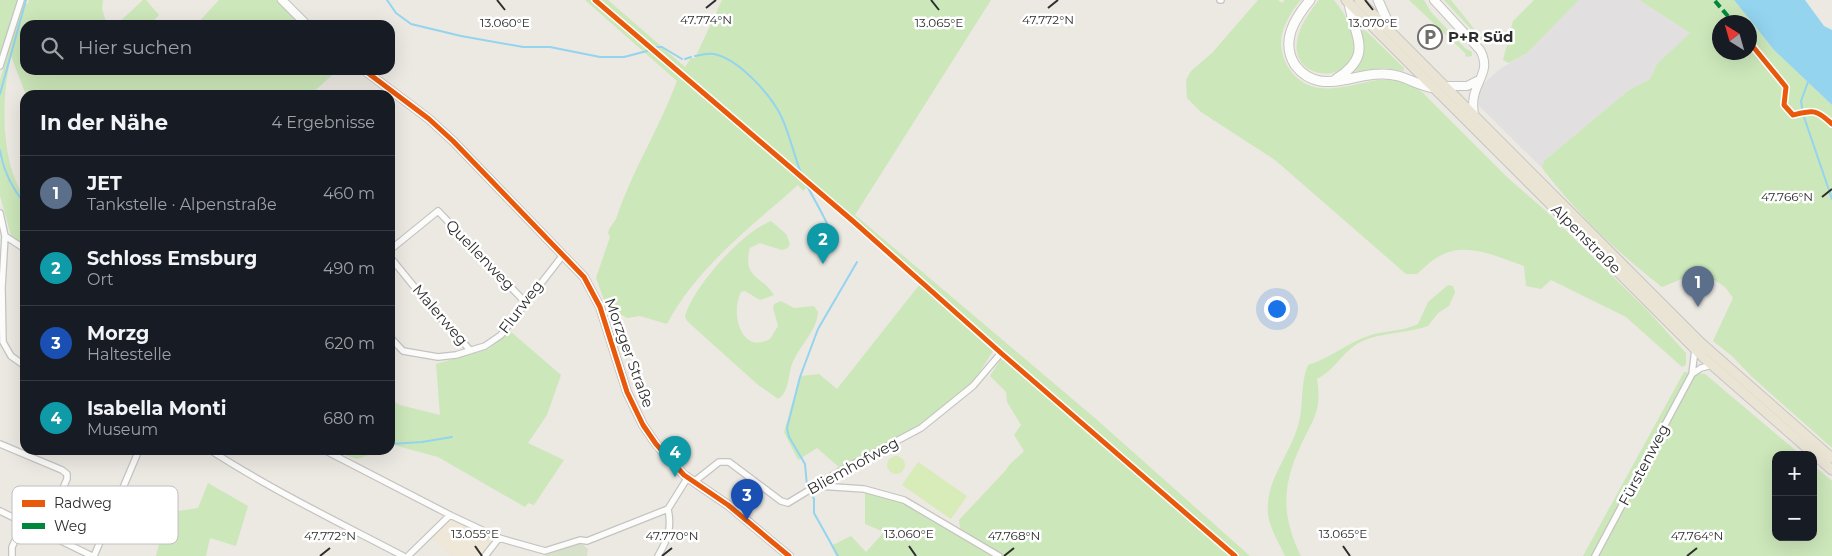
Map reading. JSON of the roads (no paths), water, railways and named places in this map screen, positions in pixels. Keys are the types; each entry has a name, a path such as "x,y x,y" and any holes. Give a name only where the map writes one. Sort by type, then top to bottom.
{"main road":[{"name":"Alpenstraße","path":"1359,0 1705,347 1832,458"},
{"path":"1378,0 1386,18 1386,25"},
{"name":"Alpenstraße","path":"1348,2 1695,349 1832,470"},
{"path":"1333,80 1350,70 1356,63 1359,53 1358,31 1348,2"},
{"path":"1307,4 1295,19 1289,35 1288,47 1291,59 1299,70 1308,77 1321,81 1379,73 1404,76 1426,87 1435,88"}],"street":[{"path":"0,66 21,0"},
{"path":"282,0 302,20"},
{"path":"1434,0 1480,50 1484,58 1486,67 1477,81 1472,98 1474,114"},
{"name":"Morzger Straße","path":"370,75 390,90"},
{"path":"1444,86 1467,86 1477,81"},
{"name":"Morzger Straße","path":"395,94 446,134 584,277 597,298 627,392 644,426 662,450 692,479 749,521 789,556"},
{"name":"Quellenweg","path":"395,246 438,211 525,302"},
{"path":"0,213 5,236 3,343 12,356 20,362"},
{"path":"5,236 20,246"},
{"name":"Flurweg","path":"395,342 403,351 438,357 470,350 494,341 563,255"},
{"name":"Malerweg","path":"395,263 470,350"},
{"name":"Fürstenweg","path":"1594,556 1692,374 1695,349"},
{"name":"Bliemhofweg","path":"692,479 724,461 733,463 781,501 788,502 819,486 842,470 921,428 973,386 1001,353"},
{"path":"1692,374 1703,367 1712,365"},
{"path":"0,444 20,452"},
{"path":"26,455 62,470 67,475 62,486"},
{"path":"123,486 137,455"},
{"path":"218,455 284,495 403,556"},
{"path":"334,455 450,516 499,538 545,550 580,540 587,541 668,509 692,479"},
{"path":"819,486 864,489 904,500 1000,556"},
{"path":"658,556 670,532 668,509"},
{"path":"0,511 12,518"},
{"path":"408,556 450,516"},
{"path":"485,556 499,538"},
{"path":"67,544 93,556 98,544"}],"water":[{"path":"1734,0 1805,0 1824,26 1832,30 1832,105 1774,50 1757,29 1757,15 1746,15"}],"waterway":[{"path":"20,20 26,0"},
{"path":"387,0 396,13 411,24 461,36 523,47 550,47 600,57 624,57 647,51"},
{"path":"0,94 20,22"},
{"path":"657,47 662,47 682,59"},
{"path":"695,56 714,54 724,57 744,71 771,99 785,125 804,180 829,228"},
{"path":"685,59 691,57"},
{"path":"1808,82 1801,101 1803,114 1832,199"},
{"path":"0,150 3,165 20,197"},
{"path":"838,556 814,513 814,499 807,486 805,464 789,437 787,428 800,377 818,329 857,262"},
{"path":"395,444 452,437"}],"place":[{"name":"P+R Süd","path":"1430,37"},
{"name":"Schloss Emsburg","path":"823,264"},
{"name":"JET","path":"1698,307"},
{"name":"Isabella Monti","path":"675,477"},
{"name":"Morzg","path":"747,520"}]}
